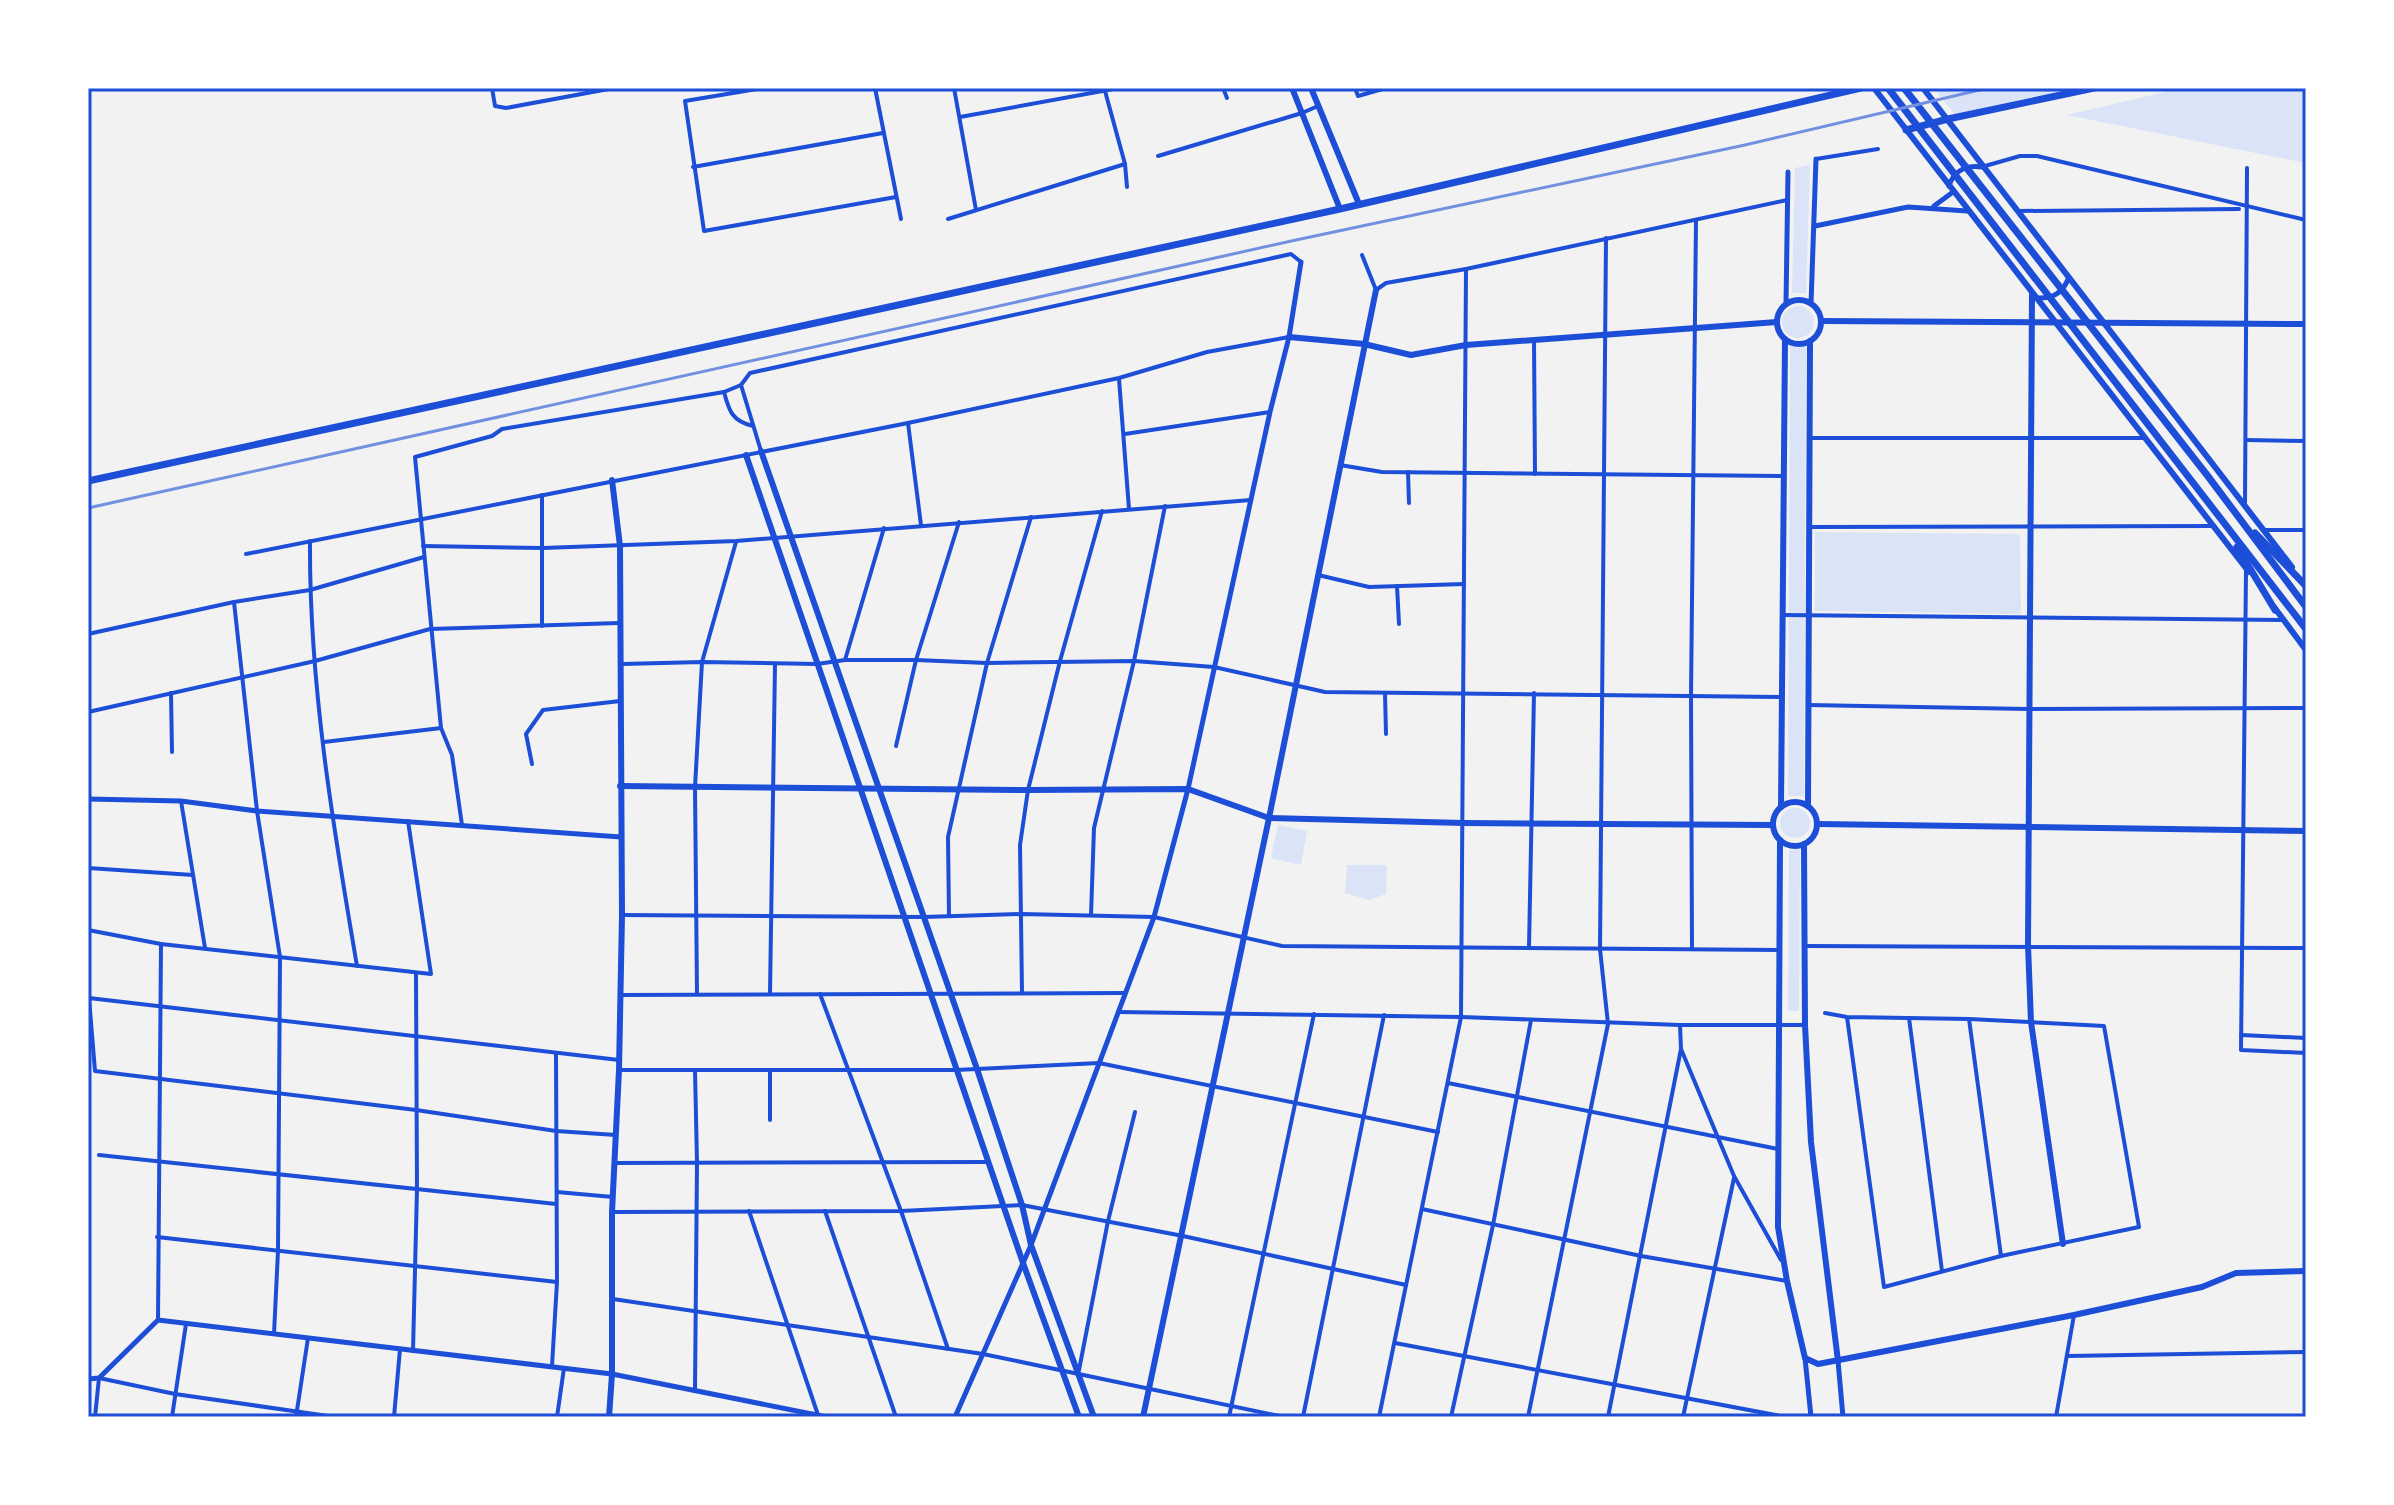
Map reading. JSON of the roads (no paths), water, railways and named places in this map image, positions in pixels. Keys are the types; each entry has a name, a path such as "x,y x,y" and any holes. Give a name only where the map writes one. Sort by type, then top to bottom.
{"main road":[{"path":"1292,88 1340,209"},
{"path":"1311,88 1359,204"},
{"path":"88,481 1340,209 1861,88"},
{"path":"1874,88 2246,568 2306,650"},
{"path":"1888,88 2306,629"},
{"path":"1904,88 2207,475 2306,607"},
{"path":"1923,88 2306,585"},
{"path":"1906,130 2094,88"},
{"path":"1143,1417 1183,1236 1376,290"},
{"path":"2034,296 2028,619 2028,945 2031,1022 2063,1244"},
{"path":"1803,300 1811,304 1818,311 1821,321 1818,333 1810,341 1797,344 1785,340 1779,332 1779,312 1786,304 1803,300"},
{"path":"1821,321 2306,324"},
{"path":"1289,337 1364,344 1411,355 1466,345 1777,322"},
{"path":"1781,807 1785,340"},
{"path":"1808,806 1810,341"},
{"path":"761,451 977,1069 1022,1205 1031,1245 1094,1417"},
{"path":"746,455 858,787 1079,1417"},
{"path":"609,1417 622,915 622,623 620,546 612,480"},
{"path":"2234,511 2306,585"},
{"path":"2220,518 2275,610"},
{"path":"620,786 1188,789 1269,818 1773,825"},
{"path":"1780,840 1791,846 1804,844 1813,836 1817,824 1815,814 1808,806 1799,802 1781,807 1773,825 1780,840 1778,1227 1783,1264 1805,1358 1818,1364 1838,1361 2074,1315 2202,1287 2236,1273 2306,1271"},
{"path":"1817,824 2306,831"},
{"path":"1804,844 1805,1025 1811,1142 1838,1361"}],"street":[{"path":"492,88 495,106 506,108 614,88"},
{"path":"763,88 685,101 704,231 896,197"},
{"path":"875,88 901,219"},
{"path":"954,88 976,210"},
{"path":"960,117 1119,88"},
{"path":"1223,88 1227,98"},
{"path":"1355,88 1358,96 1386,88"},
{"path":"1105,91 1125,164 1127,187"},
{"path":"1158,156 1318,106"},
{"path":"693,167 883,133"},
{"path":"1811,304 1816,159 1878,149"},
{"path":"1934,207 1951,190 1951,179 1960,169 1982,167 2020,156 2037,156 2306,220"},
{"path":"948,219 1125,164"},
{"path":"2245,505 2247,168"},
{"path":"1786,304 1788,172"},
{"path":"1362,255 1376,290 1386,283 1466,269 1787,200"},
{"path":"1815,226 1908,207 1967,211"},
{"path":"2017,211 2248,208"},
{"path":"1692,949 1690,825 1696,220"},
{"path":"1528,1417 1608,1024 1600,949 1606,238"},
{"path":"462,825 452,755 441,728 415,457 492,436 502,429 724,392 741,385 750,373 920,335 1291,254 1301,262 1289,337 1188,789 1154,917 1031,1245 955,1417"},
{"path":"1379,1417 1461,1017 1466,269"},
{"path":"2034,296 2046,299 2056,295 2066,286 2069,277"},
{"path":"2114,334 2119,322"},
{"path":"246,554 908,423 1119,378 1207,352 1289,337"},
{"path":"1534,340 1535,474"},
{"path":"1119,378 1129,509"},
{"path":"741,385 761,451"},
{"path":"724,392 730,414 740,423 753,426"},
{"path":"1125,434 1270,412"},
{"path":"908,423 921,525"},
{"path":"1810,438 2143,438"},
{"path":"2246,440 2306,441"},
{"path":"1340,465 1382,472 1784,476"},
{"path":"1408,472 1409,503"},
{"path":"542,495 542,626"},
{"path":"423,546 543,548 736,541 1251,500"},
{"path":"1091,915 1094,828 1134,661 1165,506"},
{"path":"1022,993 1020,845 1028,790 1102,511"},
{"path":"949,916 948,837 987,663 1031,516"},
{"path":"896,746 916,660 959,522"},
{"path":"1809,527 2213,526"},
{"path":"845,660 884,528"},
{"path":"2263,530 2306,530"},
{"path":"310,541 315,661 331,816 357,966"},
{"path":"697,994 695,787 702,662 736,541"},
{"path":"88,634 234,602 310,590 424,557"},
{"path":"2241,1035 2306,1038 2306,1053 2241,1050 2241,1035 2242,947 2244,831 2246,568"},
{"path":"1318,575 1369,587 1464,584"},
{"path":"1397,586 1399,624"},
{"path":"234,602 257,811 280,957 278,1251 274,1334"},
{"path":"1783,615 2283,620"},
{"path":"88,712 315,661 430,629 622,623"},
{"path":"622,664 817,664 845,660 987,663 1134,661 1214,667 1325,692 1782,697"},
{"path":"770,994 775,663"},
{"path":"171,693 172,752"},
{"path":"1385,693 1386,734"},
{"path":"1529,948 1534,693"},
{"path":"532,764 526,734 543,710 621,701"},
{"path":"1808,705 2028,709 2306,708"},
{"path":"324,742 441,728"},
{"path":"88,799 181,801 257,811 621,837"},
{"path":"181,801 205,948"},
{"path":"88,930 161,944 431,974 408,821"},
{"path":"88,868 193,875"},
{"path":"622,915 1091,915 1154,917 1282,946 1781,950"},
{"path":"95,1417 99,1378 158,1320 161,944"},
{"path":"1805,946 2306,948"},
{"path":"413,1351 417,1189 416,974"},
{"path":"618,995 1125,993"},
{"path":"820,994 901,1211 948,1349"},
{"path":"616,1135 556,1131 416,1110 95,1071 89,998 619,1060"},
{"path":"1118,1012 1384,1015 1608,1024 1805,1025"},
{"path":"1825,1013 1847,1017 2104,1026 2139,1227 2001,1256 1884,1287 1847,1017"},
{"path":"1229,1417 1314,1014"},
{"path":"1303,1417 1384,1015"},
{"path":"1909,1018 1942,1271"},
{"path":"1969,1019 2001,1256"},
{"path":"1451,1417 1493,1225 1531,1020"},
{"path":"1608,1417 1681,1049 1680,1025"},
{"path":"1681,1049 1734,1176 1783,1264"},
{"path":"552,1366 557,1282 556,1053"},
{"path":"619,1070 956,1070 1099,1063 1438,1132"},
{"path":"695,1070 695,1391"},
{"path":"770,1070 770,1120"},
{"path":"1448,1083 1778,1149"},
{"path":"1079,1373 1108,1221 1135,1112"},
{"path":"99,1155 556,1204"},
{"path":"614,1163 988,1162"},
{"path":"1683,1417 1734,1176"},
{"path":"557,1192 613,1197"},
{"path":"612,1212 901,1211 1022,1205 1183,1236 1406,1285"},
{"path":"1422,1209 1641,1256 1787,1281"},
{"path":"749,1211 818,1416"},
{"path":"825,1211 896,1417"},
{"path":"157,1237 557,1282"},
{"path":"612,1299 983,1354 1284,1417"},
{"path":"2056,1417 2074,1315"},
{"path":"158,1320 612,1374 827,1417"},
{"path":"172,1417 186,1324"},
{"path":"296,1414 308,1338"},
{"path":"1395,1343 1786,1417"},
{"path":"394,1417 400,1349"},
{"path":"2068,1356 2306,1352"},
{"path":"1805,1358 1811,1417"},
{"path":"1838,1361 1843,1417"},
{"path":"557,1417 564,1368"},
{"path":"88,1379 99,1378 296,1414 335,1417"}],"railway":[{"path":"88,508 1296,240 1745,145 1988,88"}]}
